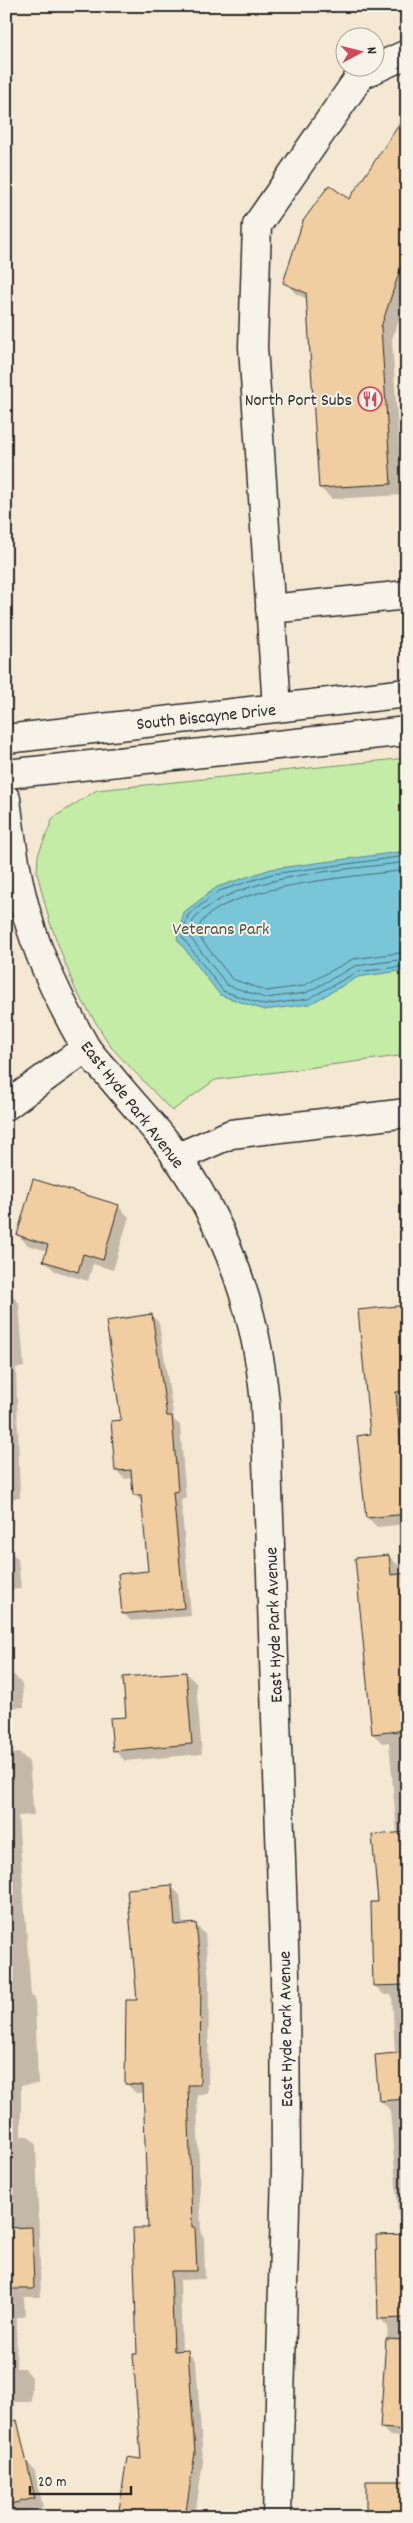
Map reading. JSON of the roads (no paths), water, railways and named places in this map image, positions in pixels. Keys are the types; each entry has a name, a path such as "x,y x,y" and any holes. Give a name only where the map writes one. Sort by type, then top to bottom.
{"street":[{"path":"276,708 253,347 257,226 361,75 407,54"},
{"path":"270,609 407,595"},
{"name":"South Biscayne Drive","path":"6,739 407,693"},
{"name":"South Biscayne Drive","path":"6,774 407,731"},
{"name":"East Hyde Park Avenue","path":"6,799 13,852 22,897 54,989 86,1048 176,1158 213,1217 245,1292 261,1362 265,1403 285,1984 286,2169 277,2517"},
{"path":"6,1106 86,1048"},
{"path":"176,1158 231,1134 407,1113"}],"water":[{"path":"407,851 407,970 358,977 310,1004 264,1010 220,995 177,939 184,912 217,887 271,869"}],"place":[{"name":"North Port Subs","path":"370,399"}],"park label":[{"name":"Veterans Park","path":"221,928"}]}
